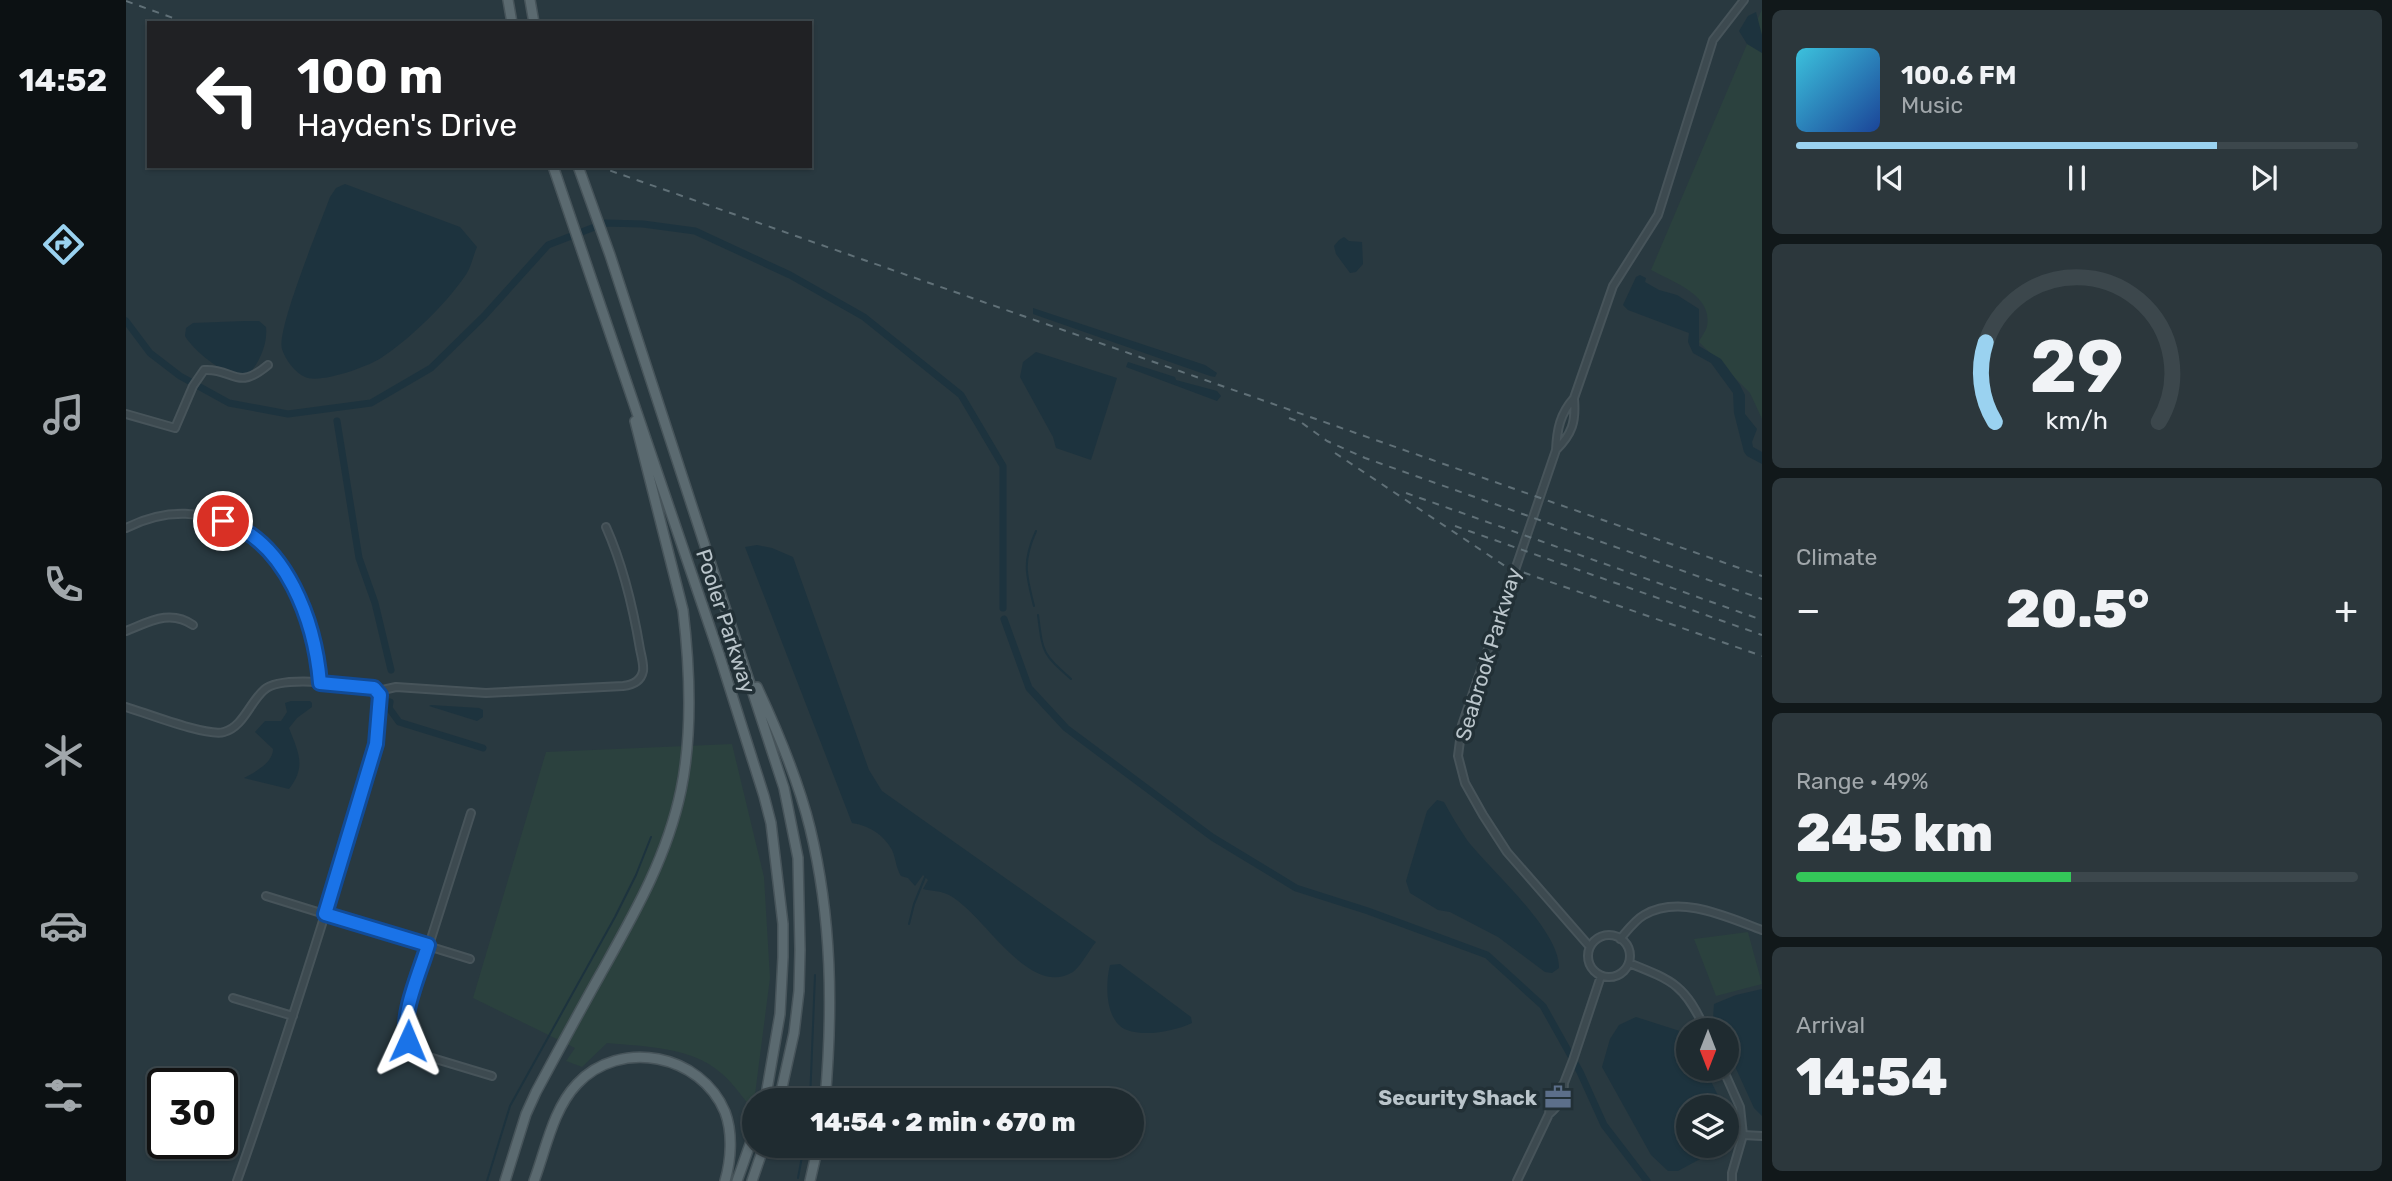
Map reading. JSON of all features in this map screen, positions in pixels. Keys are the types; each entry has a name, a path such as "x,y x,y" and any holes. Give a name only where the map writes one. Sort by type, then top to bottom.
{"main road":[{"path":"508,0 512,21"},
{"path":"530,0 534,21"},
{"name":"Pooler Parkway","path":"554,168 723,667 771,823 783,924 783,957 780,1014 767,1088"},
{"name":"Pooler Parkway","path":"579,168 610,255 784,788 798,858 799,990 794,1033 782,1088"},
{"path":"505,1181 526,1114 536,1092 655,873 681,789 689,692 683,610 639,441 628,385"},
{"path":"737,646 790,766 810,826 822,890 831,992 826,1088"},
{"path":"534,1181 557,1116 576,1085 585,1076 611,1062 641,1057 666,1060 686,1069 717,1098 726,1114 730,1137 725,1181"},
{"path":"737,1181 745,1158"},
{"path":"751,1181 760,1158"},
{"path":"810,1181 815,1158"}],"street":[{"name":"Seabrook Parkway","path":"1590,947 1507,852 1465,783 1458,755 1462,725 1556,450 1557,429 1564,410 1574,398 1613,286 1658,215 1713,40 1744,0"},
{"path":"126,414 175,428 193,386 204,370 246,379 268,365"},
{"name":"Seabrook Parkway","path":"1556,450 1568,438 1573,427 1576,414 1574,398"},
{"path":"126,528 166,514 197,513 229,523 253,538 284,570 308,617 320,683"},
{"path":"126,707 216,733 225,732 239,723 263,690 279,682 320,683 374,688 378,691 396,687 509,693 632,685 639,680 643,670 634,609 606,527"},
{"path":"126,631 164,617 183,619 193,625"},
{"path":"237,1181 293,1016 376,744 380,712 378,691"},
{"path":"471,813 407,1013 407,1038 419,1054 492,1076"},
{"path":"266,896 470,959"},
{"path":"1620,939 1641,916 1656,909 1703,909 1762,930"},
{"path":"1614,936 1620,939 1629,950 1629,963 1618,975 1601,976 1588,960 1590,947 1600,937 1614,936"},
{"path":"1629,963 1668,979 1682,990 1695,1006 1700,1018"},
{"path":"1517,1181 1549,1114 1550,1104 1564,1083 1601,976"},
{"path":"233,998 293,1016"},
{"path":"1729,1082 1740,1107 1743,1135 1732,1181"},
{"path":"1743,1135 1762,1136"}],"green space":[{"path":"1762,9 1762,419 1750,393 1699,342 1707,326 1704,306 1690,291 1651,270"},
{"path":"732,744 764,877 770,978 756,1088 742,1088 742,1096 709,1064 696,1057 652,1047 607,1043 582,1067 566,1061 575,1048 473,998 546,752"},
{"path":"1748,932 1762,984 1716,996 1694,939"}],"water":[{"path":"1756,12 1762,35 1762,53 1747,44 1739,31 1748,16"},
{"path":"345,184 460,227 477,247 469,269 457,287 404,341 365,366 343,374 312,379 301,375 285,357 282,338 292,299 330,197 336,188"},
{"path":"1344,237 1349,241 1362,242 1363,264 1356,272 1350,273 1336,254 1334,246"},
{"path":"1640,275 1646,278 1645,282 1659,290 1677,295 1699,309 1699,346 1721,359 1740,385 1745,395 1745,414 1757,429 1752,442 1753,447 1762,452 1762,464 1744,452 1734,413 1733,393 1711,363 1693,353 1688,342 1689,333 1628,310 1623,305 1636,277"},
{"path":"1033,308 1205,365 1217,373 1215,377 1210,376 1033,314"},
{"path":"259,321 266,327 264,348 256,364 243,375 219,368 185,336 186,328 193,323"},
{"path":"1036,352 1117,378 1091,460 1056,448 1053,437 1020,377 1023,362"},
{"path":"1128,362 1175,377 1176,380 1217,391 1221,396 1217,401 1126,367"},
{"path":"757,545 793,557 869,770 882,791 1096,942 1073,972 1056,977 1040,974 1023,964 963,905 946,894 923,889 928,880 923,875 915,886 908,878 901,876 892,850 884,839 865,826 852,823 745,547"},
{"path":"285,703 312,703 312,707 289,728 299,759 295,781 289,789 244,778 263,766 272,754 273,749 255,732 265,721 281,721 287,712"},
{"path":"429,706 479,708 483,710 483,717 477,721"},
{"path":"1437,800 1444,802 1467,840 1537,919 1556,953 1559,968 1552,973 1545,972 1498,937 1450,912 1438,910 1410,893 1406,881 1427,811"},
{"path":"1120,964 1191,1017 1192,1023 1169,1031 1151,1033 1135,1032 1120,1026 1114,1019 1108,1002 1107,982 1110,965"},
{"path":"1762,989 1762,1116 1754,1108 1740,1077 1740,1018 1713,1018 1714,1004"},
{"path":"1636,1017 1676,1030 1676,1082 1711,1082 1718,1095 1676,1095 1676,1158 1702,1158 1678,1171 1668,1171 1651,1155 1602,1067 1610,1039 1619,1025"}],"waterway":[{"path":"126,321 150,353 180,376 229,403 288,414 371,403 431,368 484,316 548,245 605,223 643,224 695,231 790,275 864,317 961,395 1003,466 1003,608"},
{"path":"337,421 359,558 375,603 391,670"},
{"path":"1034,606 1027,560 1036,531"},
{"path":"1038,615 1045,652 1071,679"},
{"path":"1004,619 1029,688 1066,728 1212,837 1296,888 1368,911 1487,955 1543,1006 1580,1072 1604,1125 1647,1181"},
{"path":"390,702 389,708 399,722 483,748"},
{"path":"487,1181 510,1106 615,917 651,837"},
{"path":"909,924 925,877"},
{"path":"811,1088 815,975"},
{"path":"798,1178 802,1158"}],"railway":[{"path":"126,1 181,21"},
{"path":"603,168 1762,576"},
{"path":"1289,418 1302,423 1327,441 1365,458 1762,599"},
{"path":"1335,453 1505,566 1762,656"},
{"path":"1406,493 1762,620"},
{"path":"1455,526 1762,635"}],"place":[{"name":"Security Shack","path":"1558,1097"}],"route":[{"path":"223,521 239,528 262,545 284,570 308,617 320,683 374,688 380,695 376,744 325,914 428,945 407,1013 405,1028 408,1041"}]}
